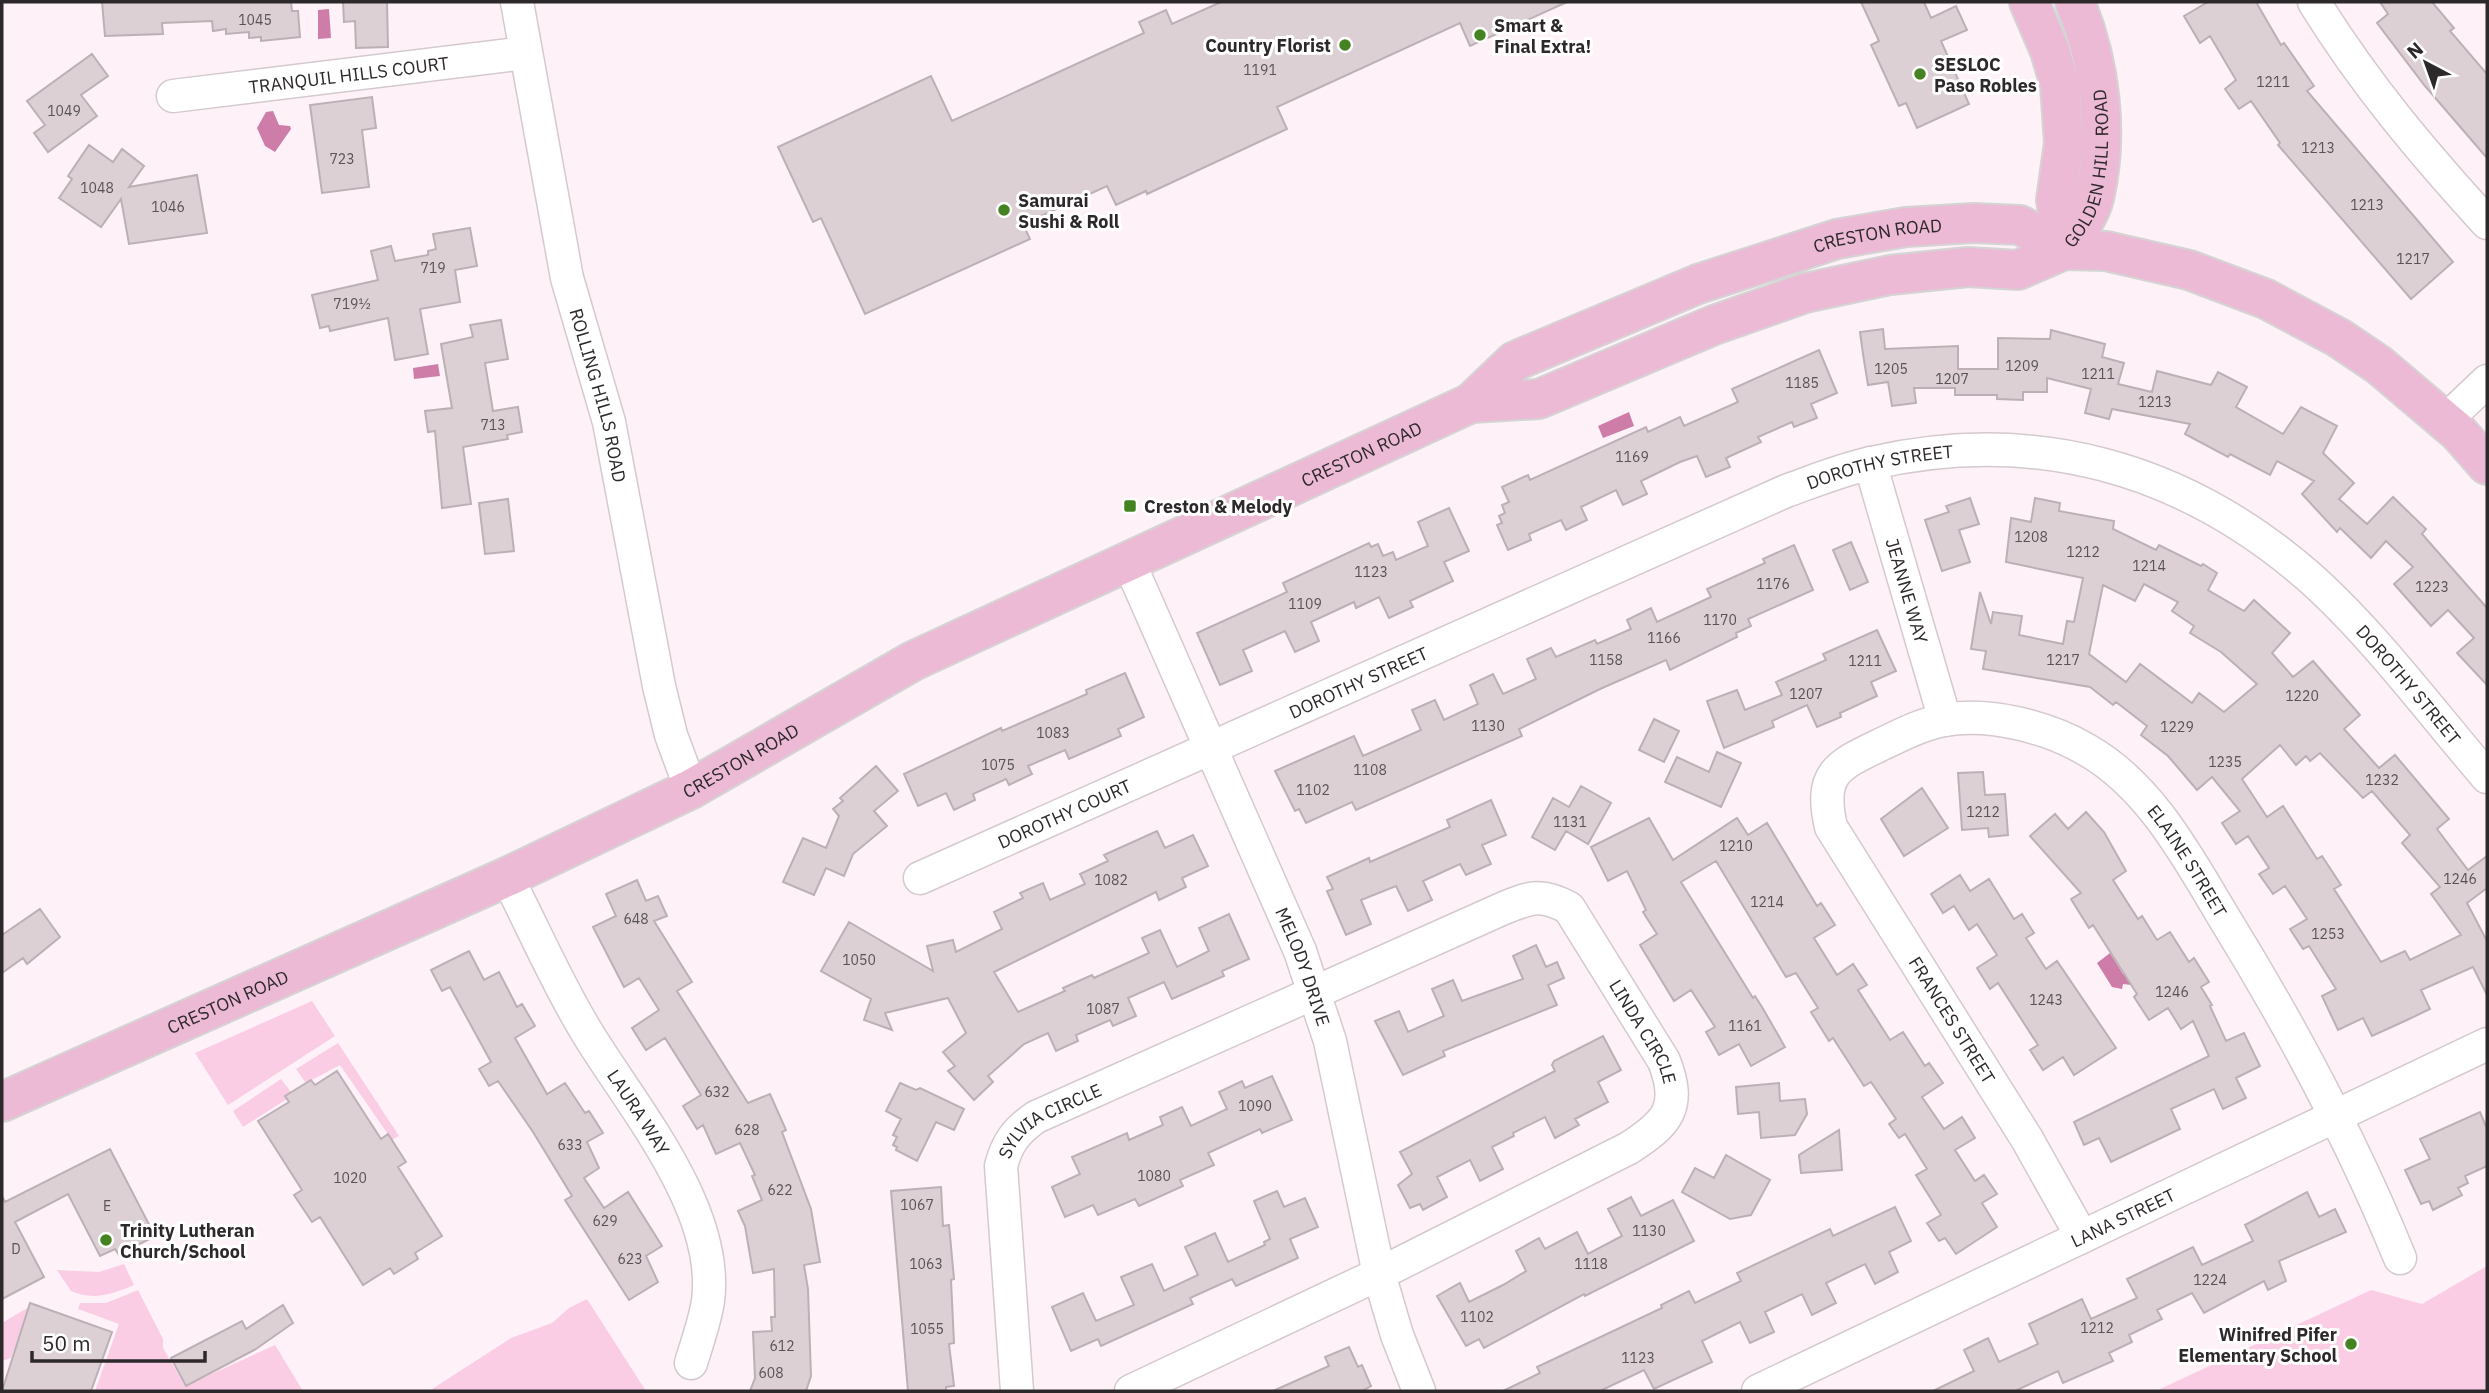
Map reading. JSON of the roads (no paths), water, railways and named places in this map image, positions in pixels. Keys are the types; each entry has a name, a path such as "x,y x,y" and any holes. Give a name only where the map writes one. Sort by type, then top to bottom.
{"main road":[{"name":"GOLDEN HILL ROAD","path":"2029,2 2050,51 2060,85 2064,143 2056,200 2064,250"},
{"name":"GOLDEN HILL ROAD","path":"2064,250 2094,201 2101,139 2100,95 2087,31 2075,2"},
{"name":"CRESTON ROAD","path":"2,1102 508,877 691,789 913,661 1471,403 1539,399 1714,325 1805,293 1891,275 1968,267 2018,270 2064,250 2106,251 2140,257 2189,270 2266,299 2339,338 2379,365 2445,421 2487,465"}],"street":[{"name":"ROLLING HILLS ROAD","path":"517,2 567,278 609,422 659,686 671,735 691,789"},
{"path":"2314,2 2371,89 2409,137 2487,223"},
{"name":"TRANQUIL HILLS COURT","path":"173,96 525,53"},
{"path":"2445,421 2487,381"},
{"name":"DOROTHY STREET","path":"1209,749 1786,491 1870,463 1917,454 2005,448 2049,452 2144,476 2198,500 2255,534 2308,576 2346,613 2487,777"},
{"name":"JEANNE WAY","path":"1870,463 1945,720"},
{"name":"MELODY DRIVE","path":"1128,560 1209,749 1286,915 1314,992 1342,1088 1379,1274 1397,1335 1419,1391"},
{"name":"ELAINE STREET","path":"1825,801 1832,776 1846,761 1913,729 1945,720 1979,719 2016,724 2051,733 2087,750 2120,773 2179,843 2276,1000 2338,1116 2400,1258"},
{"name":"DOROTHY COURT","path":"920,878 1209,749"},
{"name":"FRANCES STREET","path":"1825,801 1831,827 1842,846 2027,1139 2082,1237"},
{"name":"LAURA WAY","path":"508,877 585,1030 679,1177 694,1207 705,1253 708,1300 691,1363"},
{"name":"LINDA CIRCLE","path":"1314,992 1528,898 1550,898 1569,908 1583,929 1664,1061 1672,1082 1673,1101 1665,1119 1639,1141 1379,1274"},
{"name":"SYLVIA CIRCLE","path":"1017,1391 1000,1166 1007,1144 1018,1129 1036,1117 1314,992"},
{"name":"LANA STREET","path":"1758,1391 2487,1044"},
{"path":"1131,1391 1379,1274"}],"place":[{"name":"Smart & Final Extra!","path":"1480,35"},
{"name":"Country Florist","path":"1345,45"},
{"name":"SESLOC Paso Robles","path":"1920,74"},
{"name":"Samurai Sushi & Roll","path":"1004,210"},
{"name":"Creston & Melody","path":"1130,506"},
{"name":"Trinity Lutheran Church/School","path":"106,1240"},
{"name":"Winifred Pifer Elementary School","path":"2351,1344"}]}
